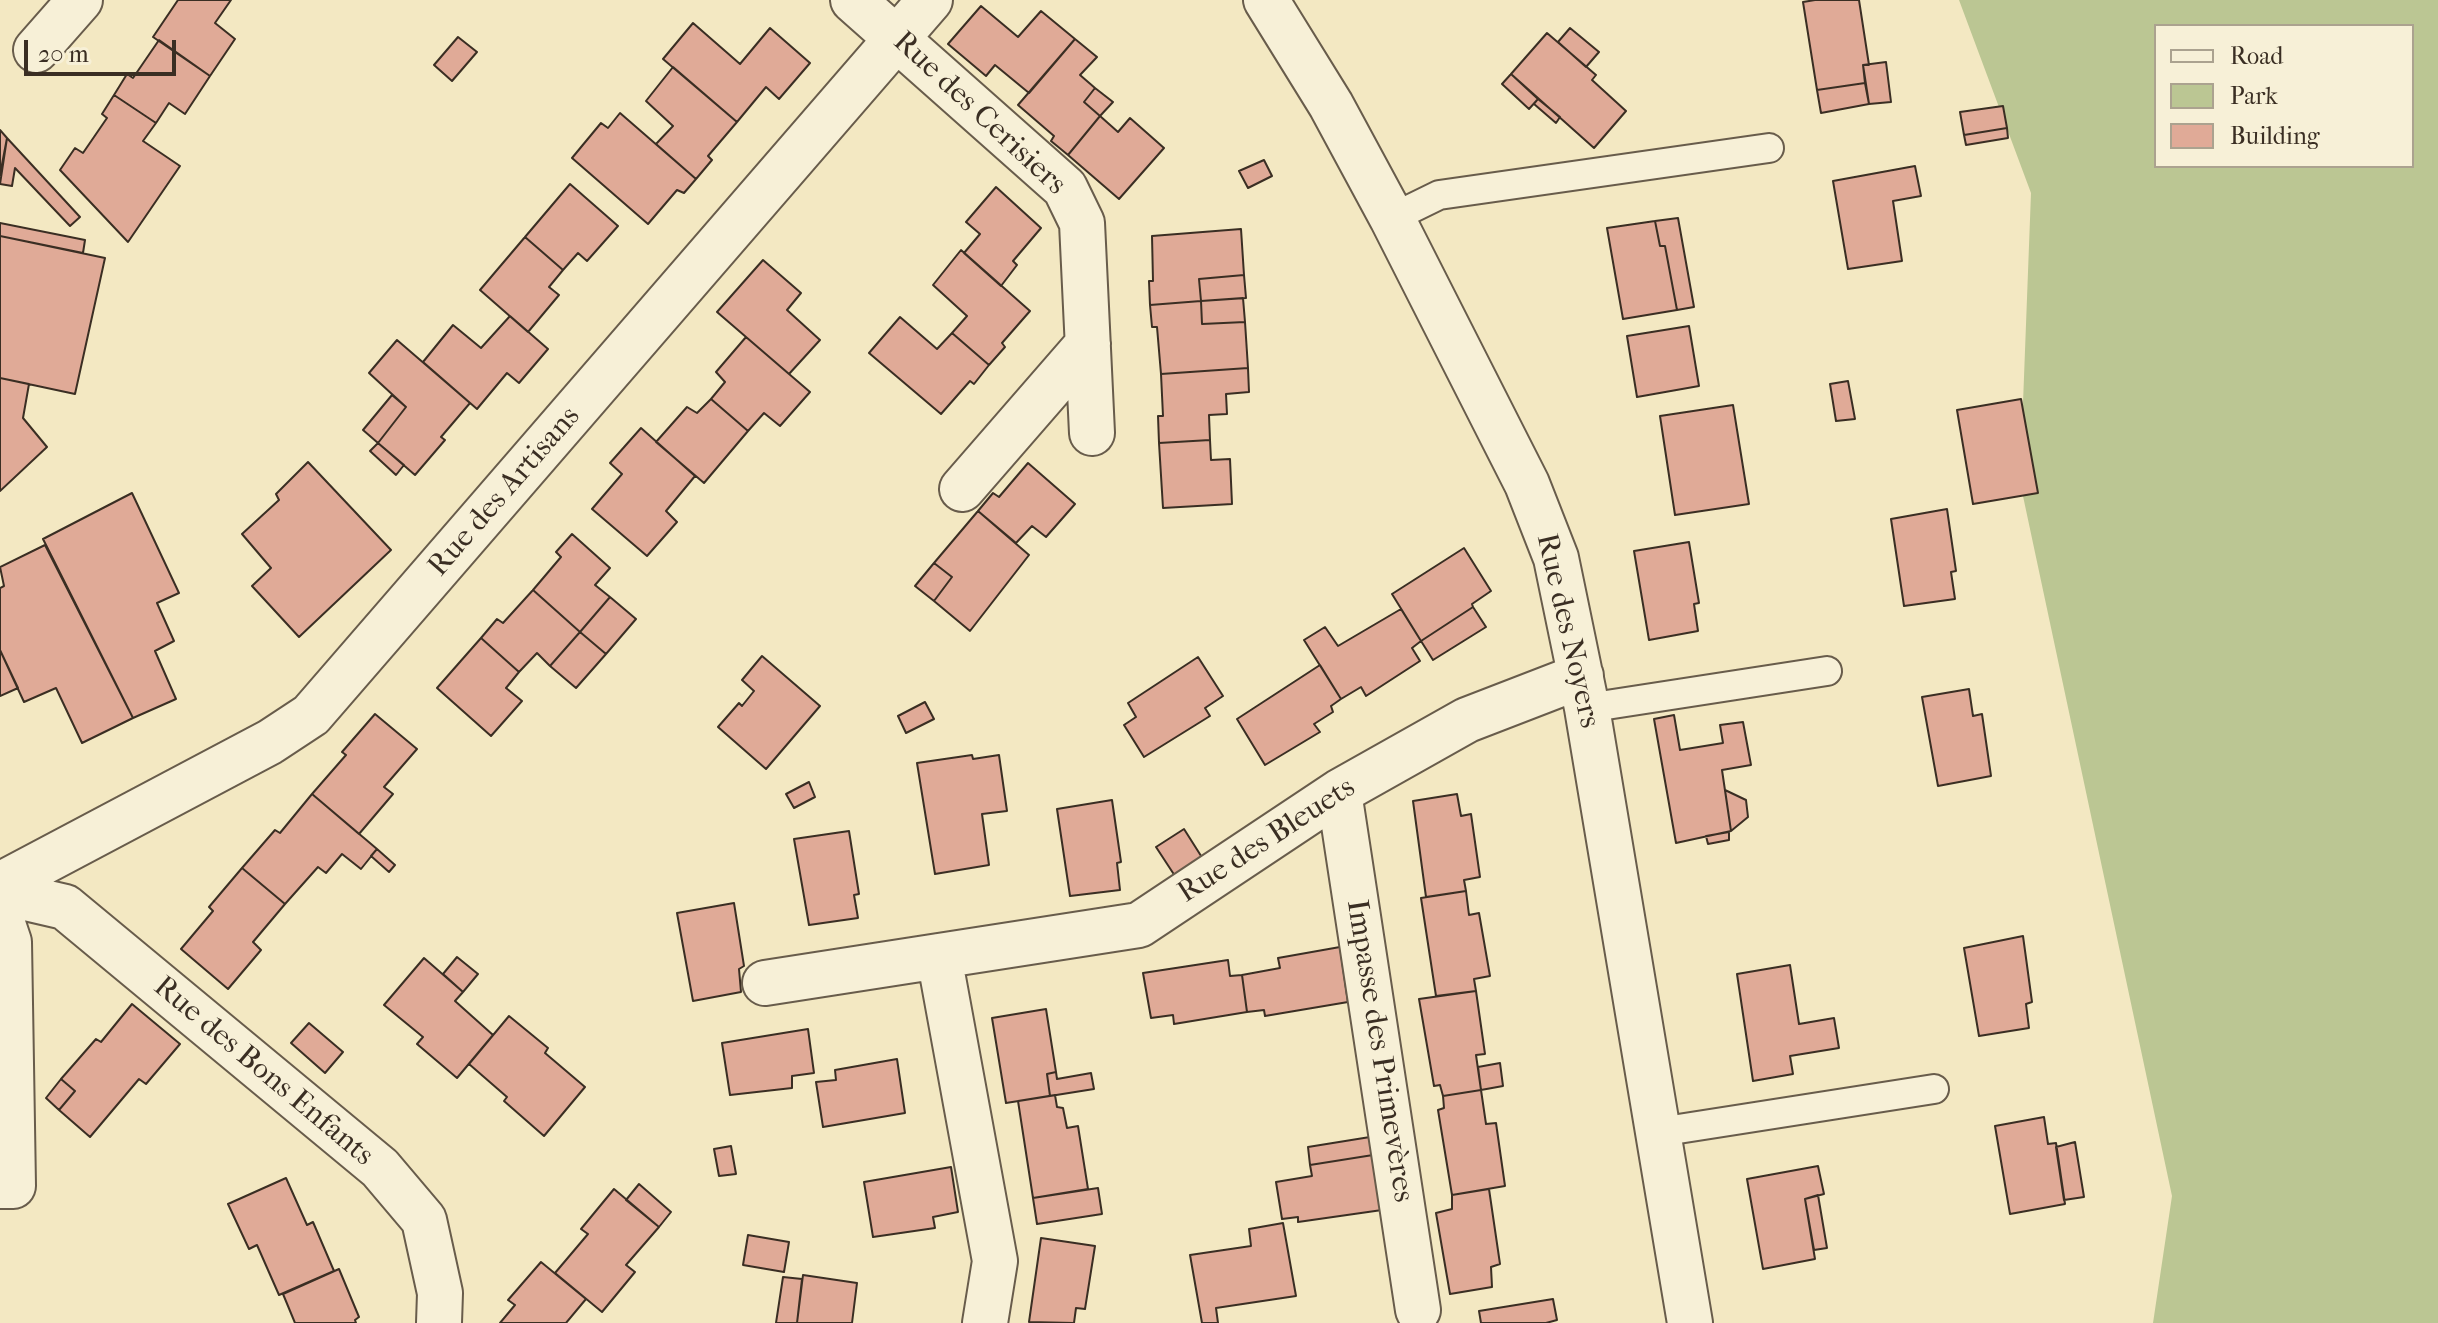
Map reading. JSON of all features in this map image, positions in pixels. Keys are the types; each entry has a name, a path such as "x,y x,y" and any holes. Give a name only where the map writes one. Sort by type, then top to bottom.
{"street":[{"path":"36,50 80,0"},
{"name":"Rue des Cerisiers","path":"853,0 1065,188 1082,223 1092,433"},
{"name":"Rue des Artisans","path":"0,885 270,742 311,715 930,0"},
{"name":"Rue des Noyers","path":"1266,0 1331,105 1392,218 1527,484 1556,558 1584,692 1690,1323"},
{"path":"962,489 1088,344"},
{"name":"Rue des Bleuets","path":"765,983 1139,925 1339,792 1467,720 1584,692"},
{"name":"Impasse des Primevères","path":"1339,792 1418,1310"},
{"name":"Rue des Bons Enfants","path":"0,892 65,907 380,1168 424,1220 440,1293 439,1323"},
{"path":"0,915 9,942 13,1186 0,1186"},
{"path":"939,956 995,1261 985,1323"}],"lane":[{"path":"1392,218 1439,195 1769,148"},
{"path":"1584,692 1827,671"},
{"path":"1659,1132 1934,1089"}],"green space":[{"path":"1959,0 2438,0 2438,1323 2153,1323 2172,1196 2020,482 2031,193"}],"building":[{"path":"178,0 231,0 215,23 235,39 210,76 153,37"},
{"path":"1859,0 1869,65 1863,65 1865,83 1817,90 1803,2"},
{"path":"981,6 1018,37 1041,11 1075,39 1029,93 995,65 986,76 948,44"},
{"path":"693,23 740,64 770,28 810,63 779,99 766,87 737,122 663,59"},
{"path":"1570,28 1599,52 1586,67 1558,42"},
{"path":"1547,33 1596,75 1592,80 1626,111 1594,148 1511,74"},
{"path":"458,37 477,52 452,81 434,65"},
{"path":"1075,39 1097,57 1080,75 1095,88 1084,102 1100,116 1068,155 1051,141 1054,136 1018,105"},
{"path":"159,40 210,76 185,114 169,103 156,123 114,95 127,74 133,78"},
{"path":"1886,62 1891,102 1869,104 1863,65"},
{"path":"673,67 737,122 708,156 712,160 696,179 656,144 673,126 646,101"},
{"path":"1511,74 1538,99 1529,109 1502,84"},
{"path":"1865,83 1869,104 1821,113 1817,90"},
{"path":"1095,88 1113,102 1100,116 1084,102"},
{"path":"114,95 156,123 143,141 180,166 128,242 60,170 75,148 83,153 107,118 102,114"},
{"path":"1538,99 1560,117 1556,123 1534,104"},
{"path":"2003,106 2007,128 1964,135 1960,112"},
{"path":"620,113 696,179 684,193 677,190 648,224 572,158 601,123 608,128"},
{"path":"1100,116 1118,132 1130,118 1164,148 1119,199 1068,155"},
{"path":"2007,128 2008,138 1966,145 1964,135"},
{"path":"0,130 7,138 0,175"},
{"path":"7,138 80,217 70,226 15,168 12,186 0,184"},
{"path":"1264,160 1272,176 1248,188 1239,171"},
{"path":"1915,166 1921,196 1893,201 1902,261 1848,269 1833,181"},
{"path":"570,184 618,226 587,261 578,253 563,270 525,237"},
{"path":"996,187 1041,228 1013,261 1017,265 1001,286 964,253 980,234 966,222"},
{"path":"1678,218 1694,307 1677,310 1665,246 1660,246 1655,221"},
{"path":"1655,221 1660,246 1665,246 1677,310 1623,319 1607,228"},
{"path":"0,223 85,240 83,253 0,236"},
{"path":"1241,229 1244,275 1199,279 1201,301 1150,305 1152,236"},
{"path":"0,236 105,258 75,394 0,378"},
{"path":"525,237 563,270 549,287 559,295 528,332 480,290"},
{"path":"961,250 1030,311 1002,343 1005,347 989,365 952,333 967,316 933,285"},
{"path":"763,260 801,293 787,310 820,340 789,374 717,312"},
{"path":"1244,275 1246,298 1201,301 1199,279"},
{"path":"1243,298 1245,322 1202,324 1201,301"},
{"path":"1201,301 1202,324 1245,322 1248,368 1161,374 1157,327 1152,327 1150,305"},
{"path":"510,316 548,349 519,383 507,373 477,409 423,362 453,325 481,348"},
{"path":"900,317 937,349 952,333 989,365 974,384 970,381 941,414 869,353"},
{"path":"1689,326 1699,386 1637,397 1627,336"},
{"path":"746,337 810,392 780,426 764,413 748,431 711,399 725,382 716,372"},
{"path":"397,340 470,403 441,437 445,440 415,475 378,443 406,407 369,373"},
{"path":"1248,368 1249,392 1226,394 1227,414 1209,415 1210,440 1159,443 1158,416 1163,416 1161,374"},
{"path":"0,378 29,384 23,418 47,447 0,491"},
{"path":"1848,381 1855,419 1836,421 1830,384"},
{"path":"392,395 406,407 378,443 363,430"},
{"path":"711,399 748,431 704,483 656,442 687,407 697,413"},
{"path":"2021,399 2038,493 1973,504 1957,410"},
{"path":"1733,405 1749,504 1675,515 1660,416"},
{"path":"641,428 695,476 666,511 677,522 647,556 592,509 622,474 610,463"},
{"path":"1210,440 1211,460 1230,459 1232,504 1163,508 1159,443"},
{"path":"378,443 404,465 396,475 370,451"},
{"path":"308,462 391,550 299,637 252,586 271,568 242,534 279,500 276,494"},
{"path":"1028,463 1075,504 1046,537 1032,526 1016,543 978,511 993,493 999,497"},
{"path":"132,493 179,593 157,603 174,641 155,651 176,699 133,718 43,539"},
{"path":"1947,509 1956,571 1951,572 1955,599 1904,606 1891,519"},
{"path":"978,511 1029,555 970,631 934,601 952,577 934,563"},
{"path":"572,534 610,568 595,585 610,597 580,632 533,590 561,557 556,552"},
{"path":"1689,542 1699,603 1694,604 1698,631 1649,640 1634,551"},
{"path":"45,545 133,718 82,743 56,688 24,702 0,650 0,588 4,586 0,567"},
{"path":"1464,548 1491,591 1472,604 1473,607 1421,641 1392,594"},
{"path":"934,563 952,577 934,601 915,586"},
{"path":"533,590 580,632 550,666 537,653 519,672 481,638 497,619 503,623"},
{"path":"610,597 636,619 606,654 580,632"},
{"path":"1473,607 1486,627 1433,660 1421,641"},
{"path":"1401,609 1421,641 1412,648 1420,661 1366,696 1361,687 1341,699 1304,640 1325,627 1338,646"},
{"path":"580,632 606,654 576,688 550,666"},
{"path":"481,638 519,672 506,688 522,701 491,736 437,688"},
{"path":"0,650 18,688 0,696"},
{"path":"762,656 820,706 766,769 718,727 754,691 742,680"},
{"path":"1198,657 1223,696 1205,708 1210,716 1144,757 1124,725 1136,717 1128,703"},
{"path":"1320,665 1341,699 1331,706 1333,712 1314,724 1320,732 1265,765 1237,719"},
{"path":"1969,689 1973,716 1982,714 1991,776 1938,786 1922,697"},
{"path":"925,702 934,719 906,733 898,716"},
{"path":"375,714 417,749 384,787 393,794 359,834 312,794 346,755 342,752"},
{"path":"1674,715 1680,750 1723,743 1720,725 1743,722 1751,765 1722,770 1731,831 1676,843 1654,719"},
{"path":"972,755 973,759 999,755 1007,811 982,814 989,865 935,874 917,763"},
{"path":"809,782 815,797 794,808 786,794"},
{"path":"1725,790 1746,800 1748,817 1731,831"},
{"path":"312,794 377,849 361,869 342,854 326,873 318,867 285,904 242,868 275,830 280,833"},
{"path":"1457,794 1461,816 1471,814 1480,877 1464,880 1466,891 1426,897 1413,801"},
{"path":"1112,800 1121,862 1117,863 1120,890 1070,896 1057,809"},
{"path":"1184,829 1203,859 1175,876 1156,847"},
{"path":"849,831 859,894 854,895 858,918 809,925 794,839"},
{"path":"1729,832 1729,840 1708,844 1706,836"},
{"path":"377,849 395,865 389,872 371,856"},
{"path":"242,868 285,904 253,942 261,950 228,989 181,949 213,911 209,907"},
{"path":"1466,891 1469,915 1479,913 1490,976 1474,979 1476,991 1436,996 1421,898"},
{"path":"734,903 744,966 739,969 741,992 693,1001 677,913"},
{"path":"2023,936 2032,1002 2026,1004 2029,1028 1979,1036 1964,948"},
{"path":"1340,947 1348,1002 1265,1016 1264,1010 1247,1012 1242,975 1280,968 1278,958"},
{"path":"457,957 478,974 463,992 443,974"},
{"path":"424,958 463,992 455,1001 493,1035 457,1078 417,1044 423,1037 384,1005"},
{"path":"1228,960 1230,976 1242,975 1247,1012 1174,1024 1173,1015 1151,1018 1143,973"},
{"path":"1790,965 1799,1024 1834,1018 1839,1048 1790,1056 1793,1074 1753,1081 1737,974"},
{"path":"1476,991 1485,1054 1476,1055 1481,1090 1443,1096 1440,1085 1434,1086 1419,999"},
{"path":"132,1004 180,1044 146,1084 139,1079 90,1137 59,1110 75,1091 61,1079 96,1039 101,1042"},
{"path":"1046,1009 1056,1072 1047,1074 1050,1096 1006,1103 992,1018"},
{"path":"509,1016 548,1048 545,1053 585,1087 544,1136 504,1101 507,1097 469,1064"},
{"path":"309,1023 343,1052 325,1073 291,1043"},
{"path":"808,1029 814,1073 792,1076 792,1088 730,1095 722,1043"},
{"path":"897,1059 905,1113 823,1127 816,1082 836,1080 835,1070"},
{"path":"1500,1063 1503,1086 1481,1090 1478,1067"},
{"path":"1056,1072 1057,1079 1091,1073 1094,1089 1050,1096 1047,1074"},
{"path":"61,1079 75,1091 59,1110 46,1098"},
{"path":"1481,1090 1486,1124 1496,1123 1505,1186 1452,1195 1438,1110 1444,1108 1443,1096"},
{"path":"1055,1095 1057,1107 1063,1108 1067,1128 1078,1126 1088,1189 1033,1198 1018,1101"},
{"path":"2044,1117 2048,1144 2056,1143 2065,1204 2010,1214 1995,1126"},
{"path":"1370,1137 1373,1155 1310,1165 1308,1147"},
{"path":"2075,1142 2084,1197 2064,1200 2056,1147"},
{"path":"731,1146 736,1174 719,1176 714,1149"},
{"path":"1373,1155 1382,1210 1298,1222 1298,1217 1282,1219 1276,1182 1312,1176 1310,1165"},
{"path":"1818,1166 1824,1194 1805,1199 1815,1259 1763,1269 1747,1179"},
{"path":"951,1167 958,1212 933,1217 935,1228 873,1237 864,1182"},
{"path":"286,1178 307,1225 313,1222 334,1271 279,1295 257,1245 249,1249 228,1204"},
{"path":"639,1184 671,1212 659,1227 626,1200"},
{"path":"1098,1188 1102,1214 1037,1224 1033,1198"},
{"path":"614,1189 659,1227 626,1265 635,1272 602,1312 555,1273 588,1234 581,1229"},
{"path":"1489,1189 1500,1264 1491,1267 1492,1287 1450,1294 1436,1213 1452,1209 1452,1195"},
{"path":"1818,1195 1827,1248 1814,1250 1805,1199"},
{"path":"1283,1223 1296,1296 1216,1308 1218,1323 1202,1323 1190,1255 1251,1246 1249,1229"},
{"path":"748,1235 789,1242 784,1272 743,1265"},
{"path":"1041,1238 1095,1246 1085,1309 1076,1308 1074,1323 1029,1322"},
{"path":"541,1262 586,1299 566,1323 500,1323 515,1305 508,1300"},
{"path":"339,1269 359,1317 356,1323 295,1323 283,1294"},
{"path":"803,1275 857,1283 852,1323 797,1323"},
{"path":"783,1277 802,1279 797,1323 776,1323"},
{"path":"1553,1299 1557,1320 1546,1323 1481,1323 1479,1311"}]}
